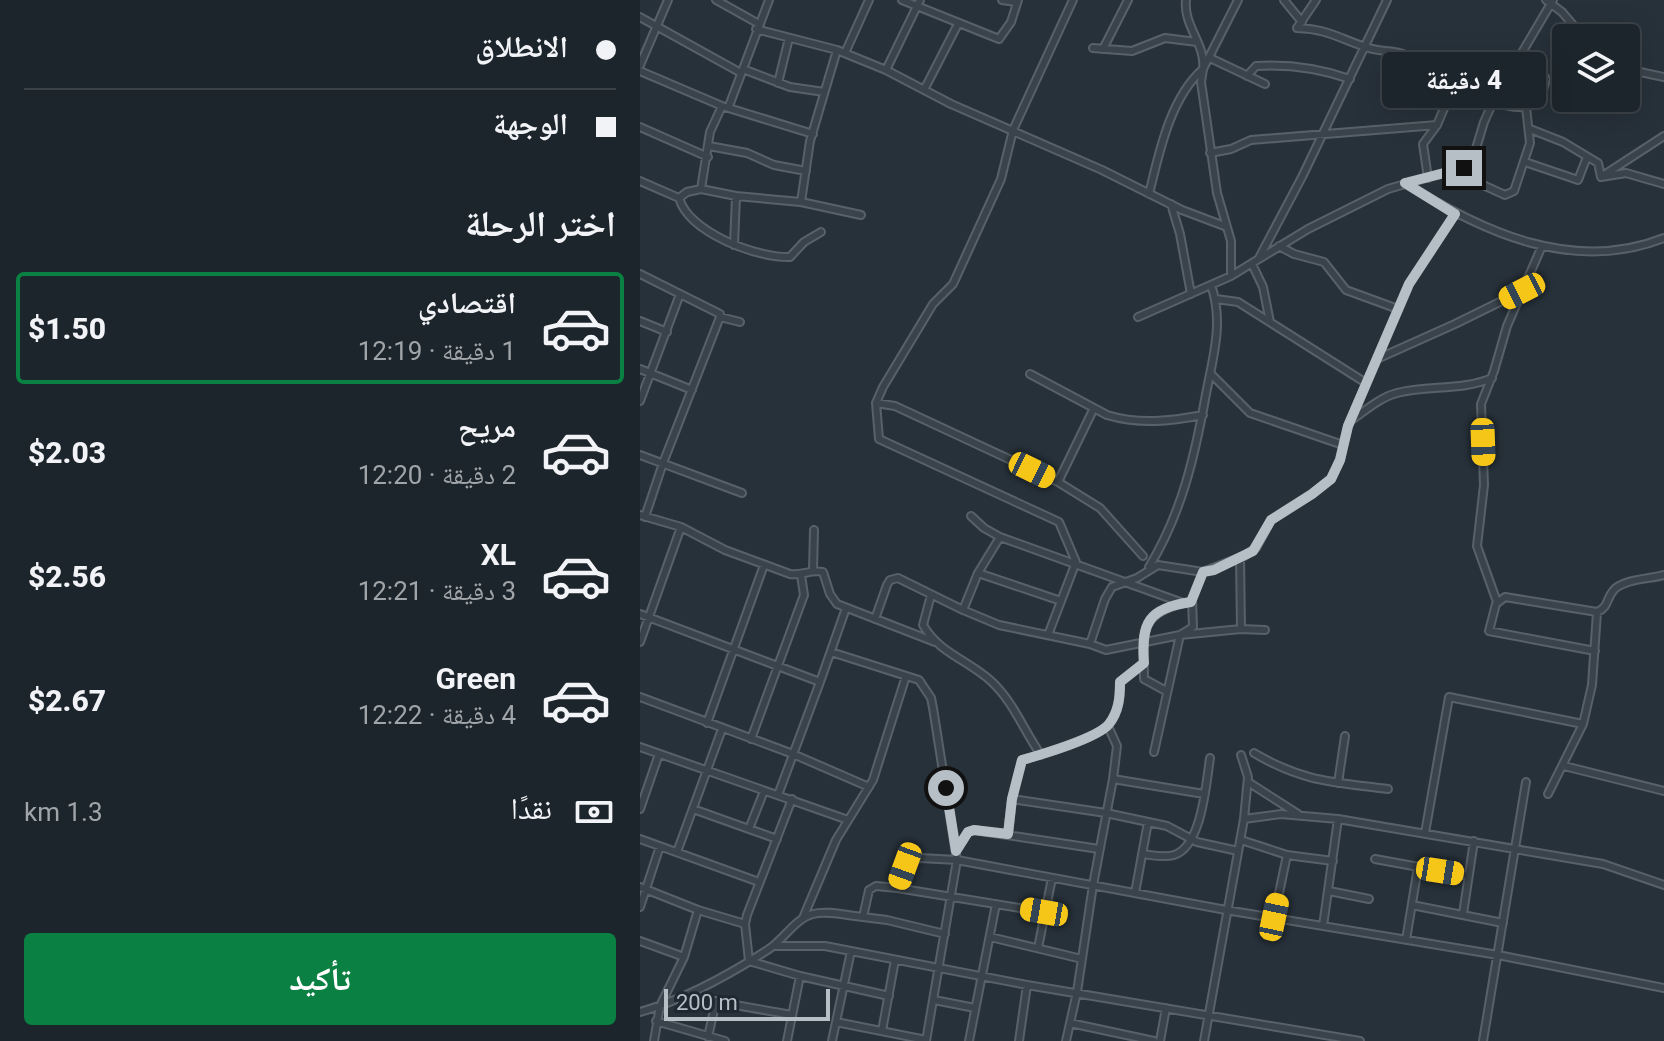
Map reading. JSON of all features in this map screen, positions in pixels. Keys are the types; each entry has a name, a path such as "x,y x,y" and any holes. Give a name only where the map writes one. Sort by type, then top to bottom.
{"street":[{"path":"668,0 640,68 725,106 813,134"},
{"path":"716,0 758,26 789,38 841,51 886,70 951,104 1227,227"},
{"path":"701,189 710,132 742,71 769,0"},
{"path":"801,202 824,92 841,51 869,0"},
{"path":"902,0 919,4 958,24 999,39 1011,22 1017,1 1002,0"},
{"path":"1048,635 1076,562 1059,522 879,439 876,403 933,304 953,284 1001,179 1013,130 1073,0"},
{"path":"1103,49 1128,0"},
{"path":"1186,0 1187,19 1204,53 1202,90 1217,193 1233,260 1231,276"},
{"path":"1149,194 1159,155 1177,107 1191,81 1210,58 1238,0"},
{"path":"1284,0 1302,22"},
{"path":"1316,0 1297,28 1326,30 1365,47 1402,54 1494,100 1526,107 1543,90 1546,79 1540,70 1516,63"},
{"path":"1270,322 1255,262 1302,177 1387,0"},
{"path":"1138,317 1231,276 1279,246 1378,194 1473,163 1484,122 1494,100 1550,1 1571,24"},
{"path":"886,70 919,4"},
{"path":"640,17 742,71 807,91 824,92"},
{"path":"925,88 958,24"},
{"path":"778,83 789,38"},
{"path":"1093,48 1132,51 1165,38 1197,42"},
{"path":"1210,58 1265,84"},
{"path":"1247,76 1256,66 1276,65 1350,79"},
{"path":"1640,72 1664,77"},
{"path":"1428,178 1423,144 1437,125 1455,82"},
{"path":"1464,168 1491,190 1510,195 1519,182 1530,143 1526,107"},
{"path":"1210,153 1231,149 1251,140 1437,125"},
{"path":"640,127 708,157"},
{"path":"1530,129 1563,142 1598,163 1601,177"},
{"path":"1601,177 1664,136"},
{"path":"709,146 747,153 774,165 806,171"},
{"path":"1525,162 1578,180 1587,157"},
{"path":"1601,177 1626,173 1664,184"},
{"path":"640,181 679,198 692,221 734,245 790,257 804,242 821,232"},
{"path":"1405,183 1455,214 1509,237 1542,246 1576,252 1608,252 1664,238"},
{"path":"679,198 687,192 701,189 736,196 801,202 861,215"},
{"path":"734,245 736,196"},
{"path":"1171,204 1191,294"},
{"path":"1090,644 1108,593 1118,583 1137,578 1162,564 1203,572 1240,558 1256,548 1271,520 1331,479 1366,383 1409,284 1455,214"},
{"path":"1279,246 1294,254 1324,262 1337,281 1351,293 1398,309"},
{"path":"1542,246 1501,342 1492,378 1481,404 1484,485 1477,546 1497,602 1489,631 1595,651"},
{"path":"640,274 720,314 720,317 740,322"},
{"path":"1147,570 1166,538 1194,461 1218,329 1216,299 1211,285"},
{"path":"1377,359 1522,291"},
{"path":"640,401 680,294"},
{"path":"1216,299 1238,302 1366,383"},
{"path":"720,317 643,516 681,527 725,550 790,574 801,575 813,570 823,572 833,600 846,608 935,642 992,682 1041,755"},
{"path":"640,321 667,332"},
{"path":"640,369 692,390"},
{"path":"1030,374 1107,415 1136,421 1175,420 1203,415"},
{"path":"1211,374 1250,413 1343,445"},
{"path":"1352,419 1399,392 1467,387 1492,378"},
{"path":"876,403 895,406 1058,482 1100,508 1143,556"},
{"path":"1058,482 1094,408"},
{"path":"640,455 742,493"},
{"path":"971,516 1000,537 1187,603"},
{"path":"640,642 681,527"},
{"path":"813,570 814,530"},
{"path":"963,610 978,573 1000,537"},
{"path":"1240,558 1241,629"},
{"path":"707,723 764,565"},
{"path":"1154,752 1180,635 1193,627 1187,603 1203,572"},
{"path":"978,573 1061,601"},
{"path":"751,739 804,595 801,575"},
{"path":"1497,602 1505,597 1597,612 1604,608 1612,591 1620,586 1664,575"},
{"path":"875,619 887,585 893,579 901,579 999,625 1101,649 1112,650 1180,635 1241,629 1265,630"},
{"path":"931,595 924,611 923,625 935,642"},
{"path":"1166,691 1144,679 1143,631 1150,619 1165,609 1187,603"},
{"path":"778,795 846,608"},
{"path":"1548,794 1583,724 1592,685 1597,612"},
{"path":"640,614 820,682"},
{"path":"831,652 919,680 931,698 957,860 926,1040 836,1022"},
{"path":"1008,834 1012,799 1022,760 1108,726 1120,703 1120,682 1144,663"},
{"path":"802,919 848,820 869,787 906,676"},
{"path":"640,697 793,754 869,787"},
{"path":"1425,833 1449,697 1583,724"},
{"path":"1066,1041 1113,779 1117,746 1108,726"},
{"path":"677,852 722,729"},
{"path":"1338,783 1345,736"},
{"path":"640,747 848,820"},
{"path":"1254,753 1291,773 1388,789"},
{"path":"641,804 659,754"},
{"path":"1204,1041 1244,819 1248,782 1241,755"},
{"path":"1142,854 1174,855 1192,839 1210,758"},
{"path":"1564,766 1664,791"},
{"path":"1113,779 1204,794"},
{"path":"1248,782 1298,814"},
{"path":"1483,1041 1526,782"},
{"path":"749,829 764,791"},
{"path":"749,961 745,924 792,799"},
{"path":"1012,799 1148,822 1173,828 1192,839 1238,851"},
{"path":"693,809 777,839"},
{"path":"1244,819 1298,814 1338,819 1603,864 1664,885"},
{"path":"1323,926 1338,819"},
{"path":"1135,893 1148,822"},
{"path":"956,851 968,832 974,830 1099,849"},
{"path":"640,839 759,882"},
{"path":"1241,840 1287,855 1333,861"},
{"path":"1463,914 1474,841"},
{"path":"640,907 643,888 660,846"},
{"path":"1274,917 1287,855"},
{"path":"897,888 908,861 920,858 957,860 1226,910 1498,955 1664,988"},
{"path":"1375,859 1468,876"},
{"path":"1406,940 1418,867"},
{"path":"1038,948 1052,878"},
{"path":"863,917 869,890 876,886 1044,912"},
{"path":"643,888 698,910 745,924"},
{"path":"1329,891 1369,899"},
{"path":"969,1041 996,904"},
{"path":"1412,905 1503,923"},
{"path":"654,1041 660,1006 684,957 698,910"},
{"path":"640,1012 684,996 749,961 773,946 802,919 814,914 887,920 945,934"},
{"path":"990,937 1082,959"},
{"path":"640,941 684,957"},
{"path":"773,946 816,946 851,951 1027,985 1360,1041"},
{"path":"832,1041 851,951"},
{"path":"882,1031 895,960"},
{"path":"749,961 889,996"},
{"path":"787,1041 800,976"},
{"path":"1019,1041 1027,985"},
{"path":"684,996 792,1015"},
{"path":"934,1000 975,1008"},
{"path":"708,1037 716,1001"},
{"path":"1160,1041 1166,1008"},
{"path":"656,1021 721,1041"},
{"path":"1070,1023 1154,1041"},
{"path":"1299,1041 1301,1031"},
{"path":"1112,1041 1113,1032"}],"route":[{"path":"946,788 956,851 968,832 974,830 1008,834 1012,799 1022,760 1057,750 1108,726 1120,703 1120,682 1144,663 1143,631 1150,619 1165,609 1191,602 1203,572 1214,570 1253,551 1271,520 1331,479 1340,460 1348,426 1409,284 1455,214 1405,183 1464,168"}]}
